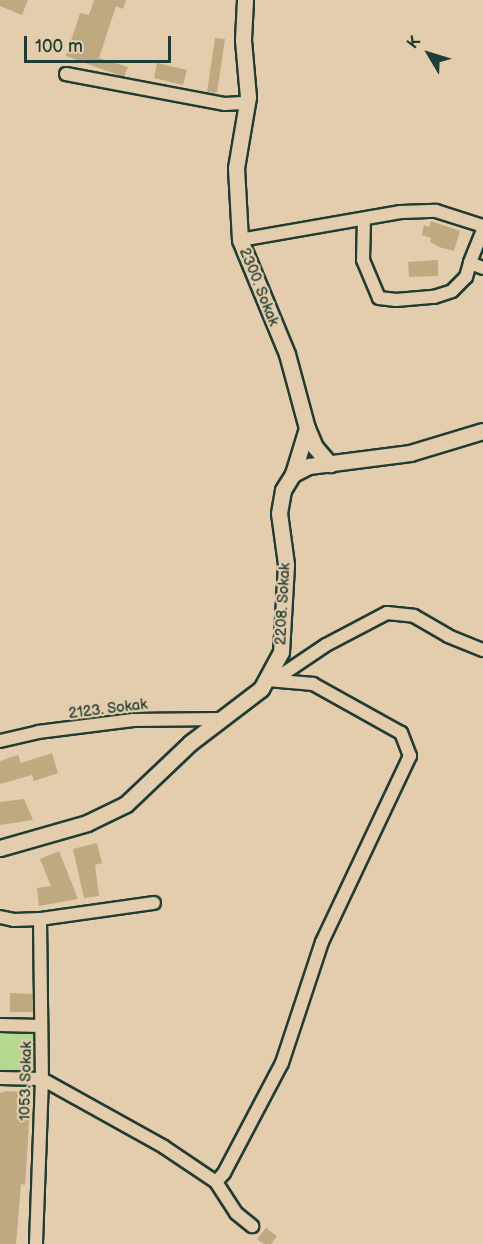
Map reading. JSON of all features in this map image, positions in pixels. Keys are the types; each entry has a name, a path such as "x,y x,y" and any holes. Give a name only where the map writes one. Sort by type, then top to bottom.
{"street":[{"name":"2300. Sokak","path":"244,0 243,40 247,103 236,168 240,240 287,354 307,428 308,449 319,465"},
{"path":"66,74 225,104 247,103"},
{"path":"240,240 402,212 436,211 483,228 466,278 452,291 434,297 396,300 379,298 363,260 364,219"},
{"path":"470,263 483,268"},
{"path":"293,474 319,465 410,453 483,431"},
{"name":"2208. Sokak","path":"0,848 87,824 126,804 176,756 251,698 268,680 281,652 283,637 286,564 279,513 283,490 308,449"},
{"path":"268,680 280,676 326,645 387,613 414,616 448,636 483,650"},
{"path":"216,1182 224,1173 282,1063 322,942 410,756 401,733 313,684 268,680"},
{"name":"2123. Sokak","path":"0,741 38,732 133,720 221,719"},
{"path":"0,917 14,920 40,919 154,903"},
{"name":"1053. Sokak","path":"36,1244 42,1079 40,919"},
{"path":"0,1025 41,1026"},
{"path":"0,1077 42,1079 164,1147 216,1182 236,1213 252,1226"}],"green space":[{"path":"0,1025 41,1026 42,1079 0,1078"}],"building":[{"path":"0,0 28,0 22,15 0,6"},
{"path":"94,0 126,0 123,9 116,6 99,58 128,67 124,77 66,56 80,13 89,15"},
{"path":"215,38 225,39 217,93 207,92"},
{"path":"157,63 187,70 183,85 154,78"},
{"path":"431,221 460,231 454,251 439,247 430,242 431,238 422,235 424,225 429,227"},
{"path":"438,260 438,276 409,277 408,262"},
{"path":"52,753 58,773 34,781 32,775 0,784 0,761 18,755 21,763"},
{"path":"24,799 33,820 0,825 0,802"},
{"path":"97,843 102,863 95,865 99,896 84,898 73,849"},
{"path":"59,851 78,899 39,906 37,888 51,886 40,859"},
{"path":"10,993 33,994 33,1012 10,1012"},
{"path":"6,1091 31,1092 25,1185 21,1184 16,1244 0,1244 0,1093"},
{"path":"266,1228 277,1236 271,1244 264,1244 257,1239"}]}
